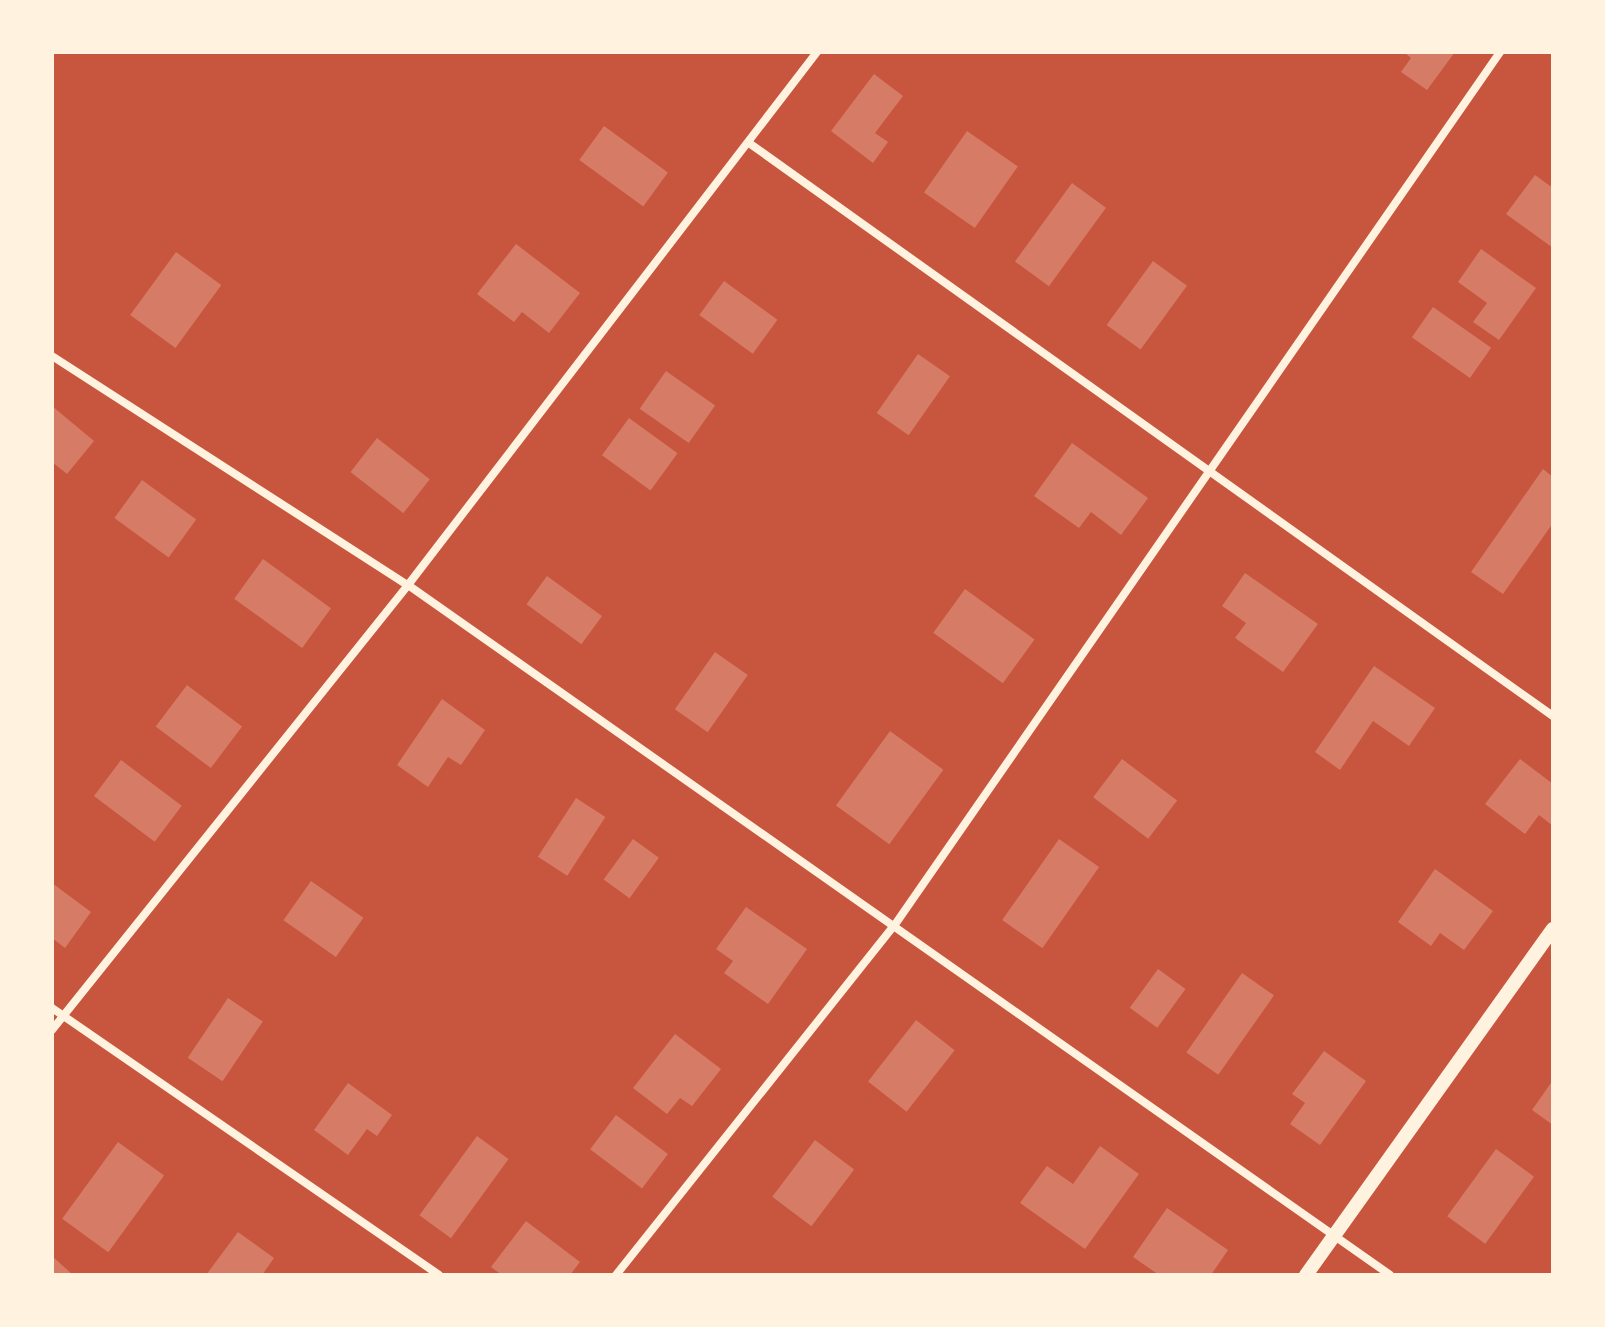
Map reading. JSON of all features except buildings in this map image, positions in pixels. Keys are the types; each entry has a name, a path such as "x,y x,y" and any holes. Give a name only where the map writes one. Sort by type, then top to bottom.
{"street":[{"path":"52,1030 408,585 817,52"},
{"path":"616,1275 894,926 1500,52"},
{"path":"749,143 1206,472 1553,716"},
{"path":"52,356 408,585 1390,1275"},
{"path":"1306,1275 1553,929"},
{"path":"52,1008 439,1275"}]}
